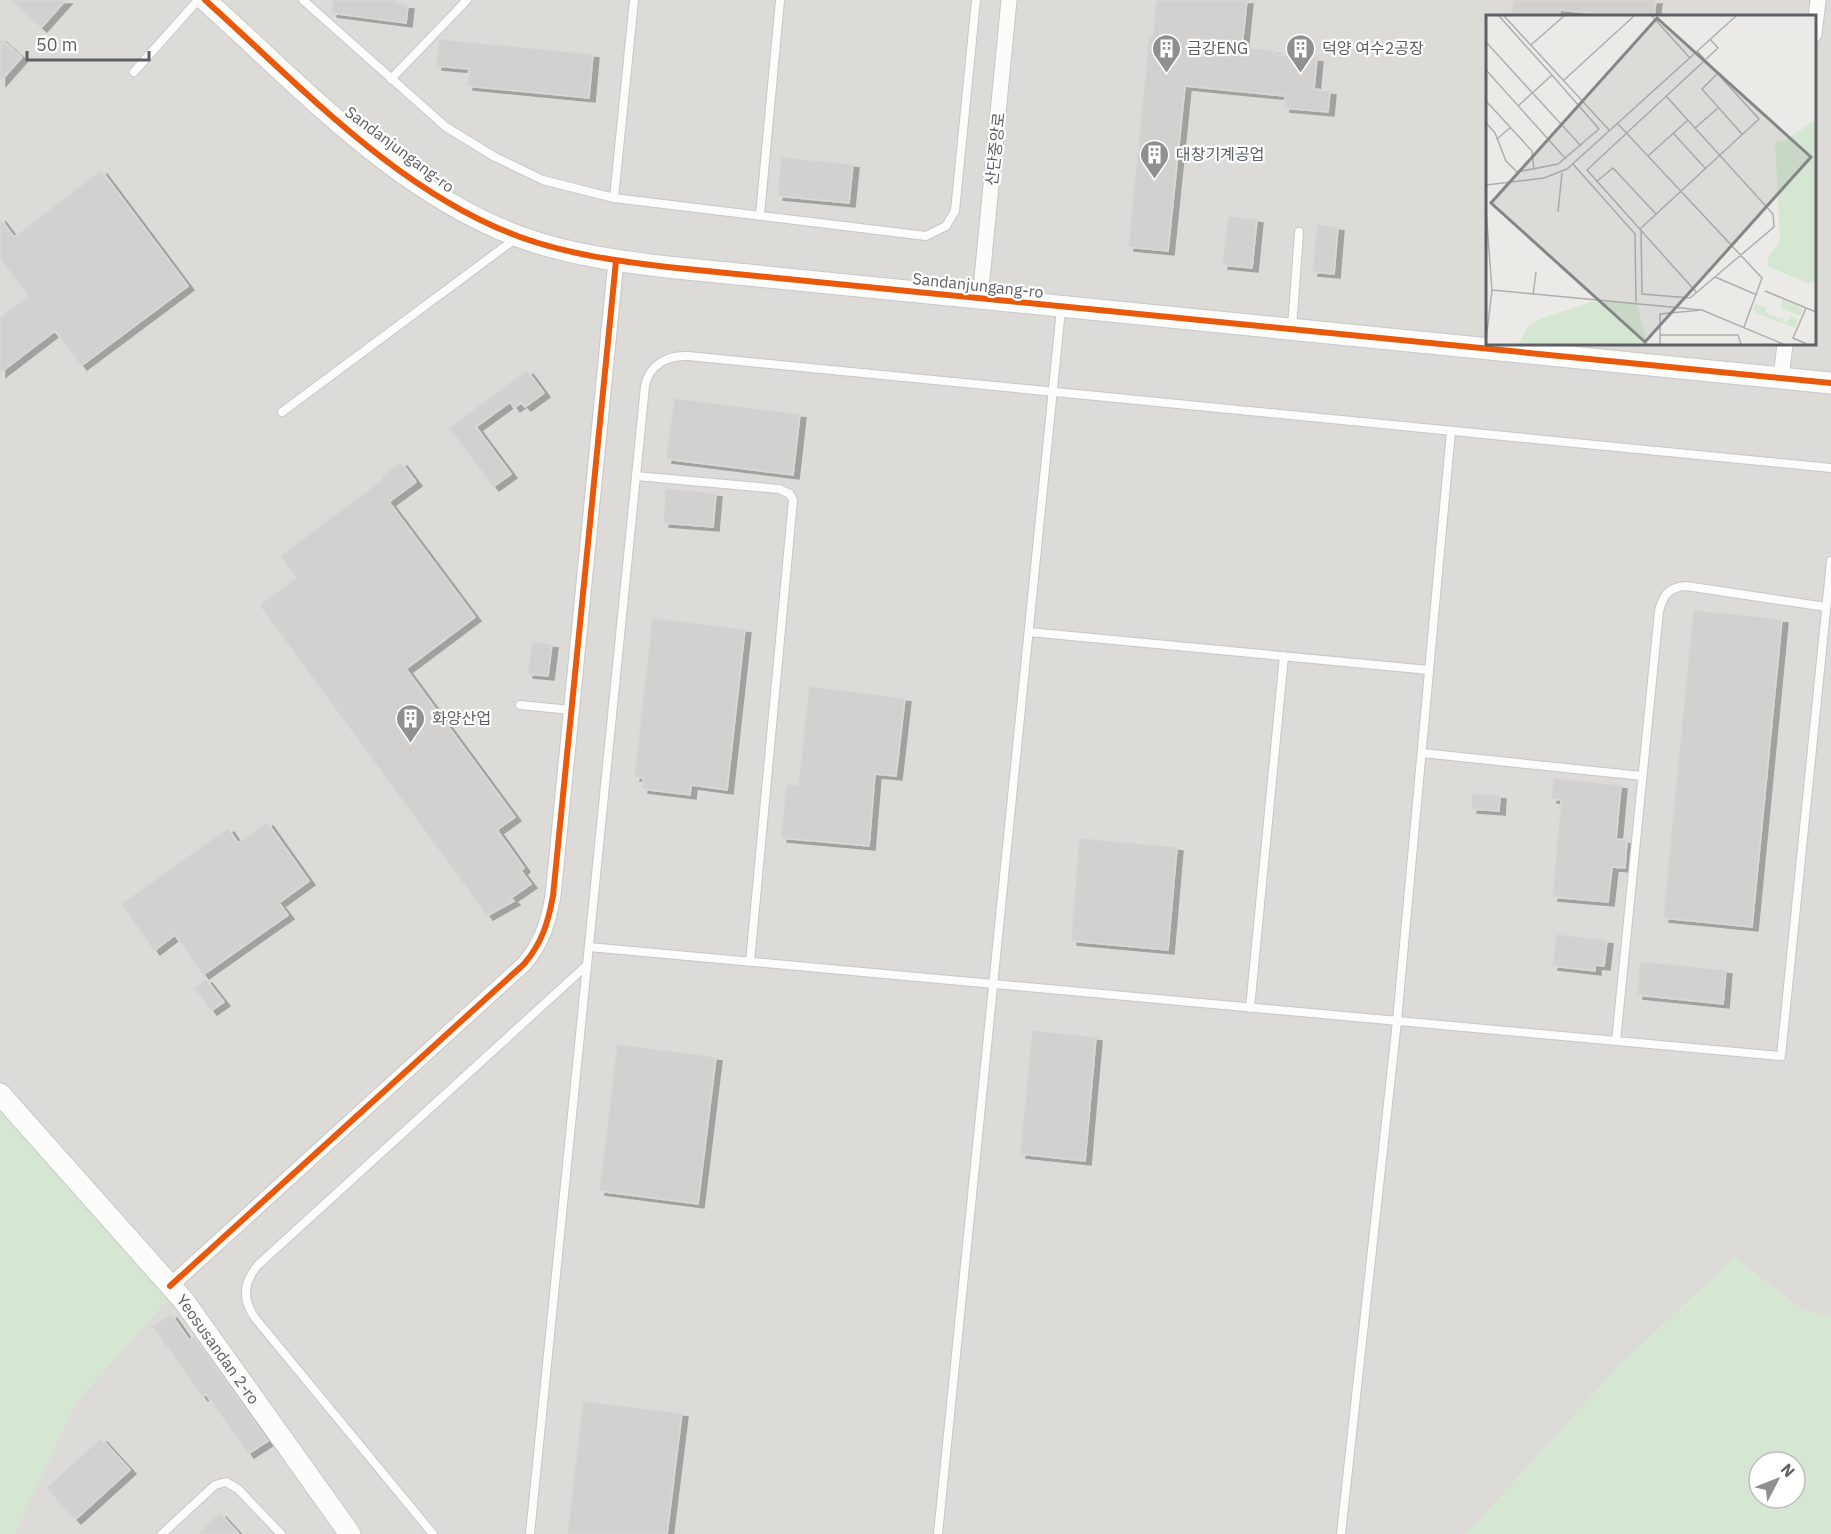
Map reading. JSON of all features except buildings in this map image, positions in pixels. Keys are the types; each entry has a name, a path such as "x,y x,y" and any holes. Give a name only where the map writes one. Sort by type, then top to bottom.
{"street":[{"name":"Sandanjungang-ro","path":"205,0 339,121 399,170 463,211 519,236 559,249 615,261 1831,383"},
{"name":"산단중앙로","path":"980,299 1009,0"},
{"path":"1816,23 1818,0"},
{"path":"170,1286 533,953 545,931 553,896 615,261"},
{"path":"1781,378 1785,345"},
{"name":"Yeosusandan 2-ro","path":"0,1094 184,1301 350,1534"}],"lane":[{"path":"134,72 198,0"},
{"path":"303,0 441,124 495,157 556,184 614,198 926,236 950,223 956,207 976,0"},
{"path":"391,79 467,0"},
{"path":"614,198 634,0"},
{"path":"759,215 780,0"},
{"path":"1292,330 1299,232"},
{"path":"282,412 519,236"},
{"path":"938,1534 1061,307"},
{"path":"530,1534 646,381 655,366 674,357 700,357 1831,468"},
{"path":"1341,1534 1397,1021 1452,431"},
{"path":"636,476 779,489 790,494 793,500 750,962"},
{"path":"589,947 1781,1056 1831,561"},
{"path":"1616,1041 1659,611 1666,592 1686,586 1826,607"},
{"path":"1029,632 1430,670"},
{"path":"1250,1008 1284,657"},
{"path":"520,705 571,710"},
{"path":"1422,753 1642,776"},
{"path":"433,1534 255,1318 247,1304 246,1285 258,1265 587,965"},
{"path":"162,1534 215,1485 226,1482 238,1489 281,1534"}],"shaded area":[{"path":"0,0 1831,0 1831,1316 1804,1311 1735,1258 1620,1365 1467,1534 14,1534 76,1402 165,1302 170,1286 0,1094"}],"green space":[{"path":"0,1094 170,1286 165,1302 76,1402 14,1534 0,1534"},
{"path":"1735,1258 1804,1311 1831,1316 1831,1534 1467,1534 1620,1365"}],"cycle path":[{"path":"205,0 352,134 432,193 475,217 520,237 574,252 667,267 1831,383"},
{"path":"170,1286 524,964 543,932 553,896 616,261"}],"place":[{"name":"금강ENG","path":"1166,74"},
{"name":"덕양 여수2공장","path":"1301,74"},
{"name":"대창기계공업","path":"1155,180"},
{"name":"화양산업","path":"411,744"}]}
